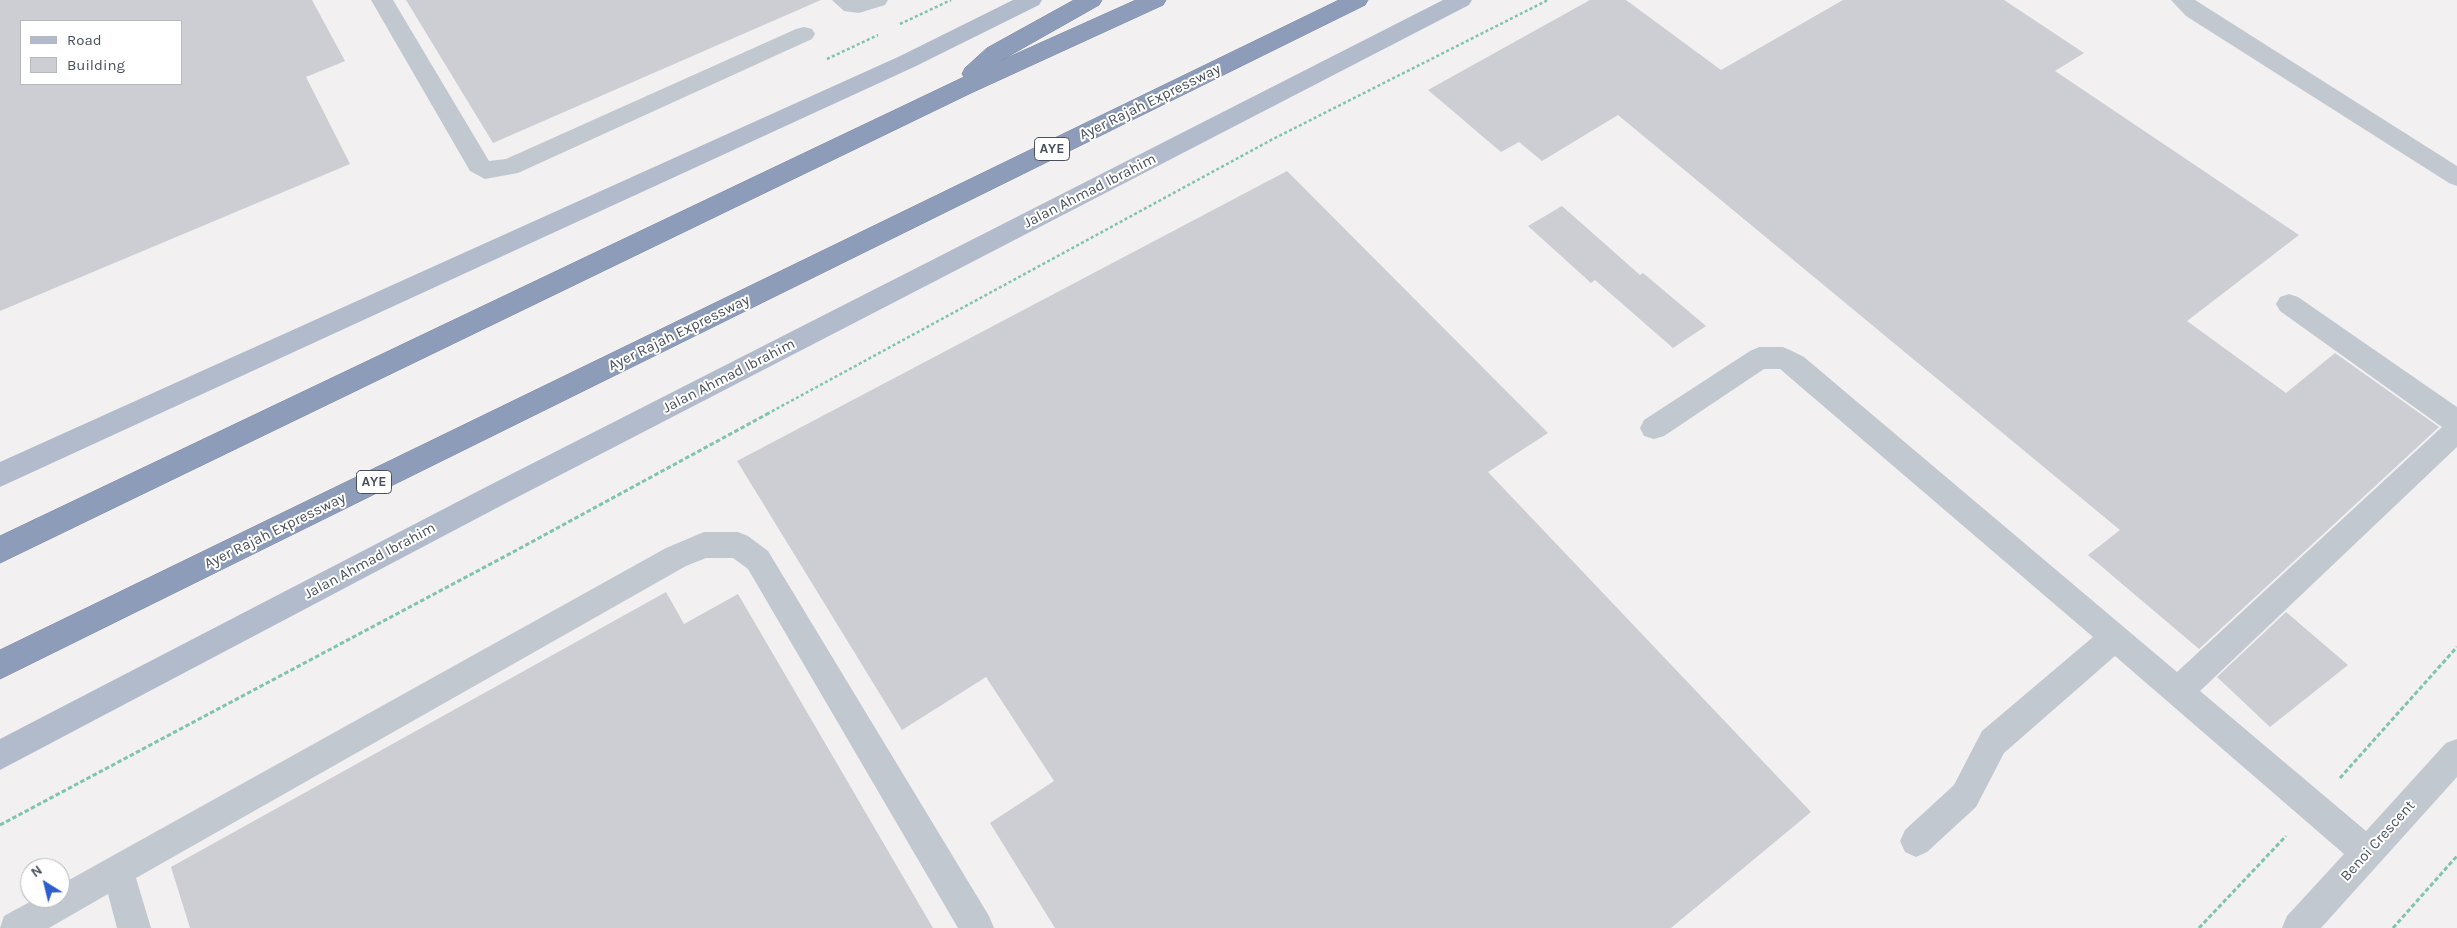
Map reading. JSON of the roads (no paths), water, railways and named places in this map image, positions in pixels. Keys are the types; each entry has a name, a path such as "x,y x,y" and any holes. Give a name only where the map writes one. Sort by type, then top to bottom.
{"highway":[{"path":"963,87 979,67 995,53 1092,0"},
{"path":"0,550 963,87 1155,0"},
{"name":"Ayer Rajah Expressway","path":"0,665 1357,0"}],"main road":[{"path":"0,475 906,62 1031,0"},
{"name":"Jalan Ahmad Ibrahim","path":"0,754 489,499 1460,0"}],"street":[{"path":"382,0 478,165 485,170 510,167 804,34"},
{"path":"843,0 852,6 859,6 877,0"},
{"path":"2182,0 2194,11 2457,177"},
{"path":"2289,304 2448,415 2457,426"},
{"path":"1654,428 1758,358 1783,358 1794,364 2367,853"},
{"path":"2177,692 2457,430"},
{"path":"16,928 676,557 704,545 738,545 758,560 977,928"},
{"path":"1916,841 1965,796 1993,742 2114,638"},
{"name":"Benoi Crescent","path":"2299,928 2457,754"},
{"path":"118,871 134,928"}]}
